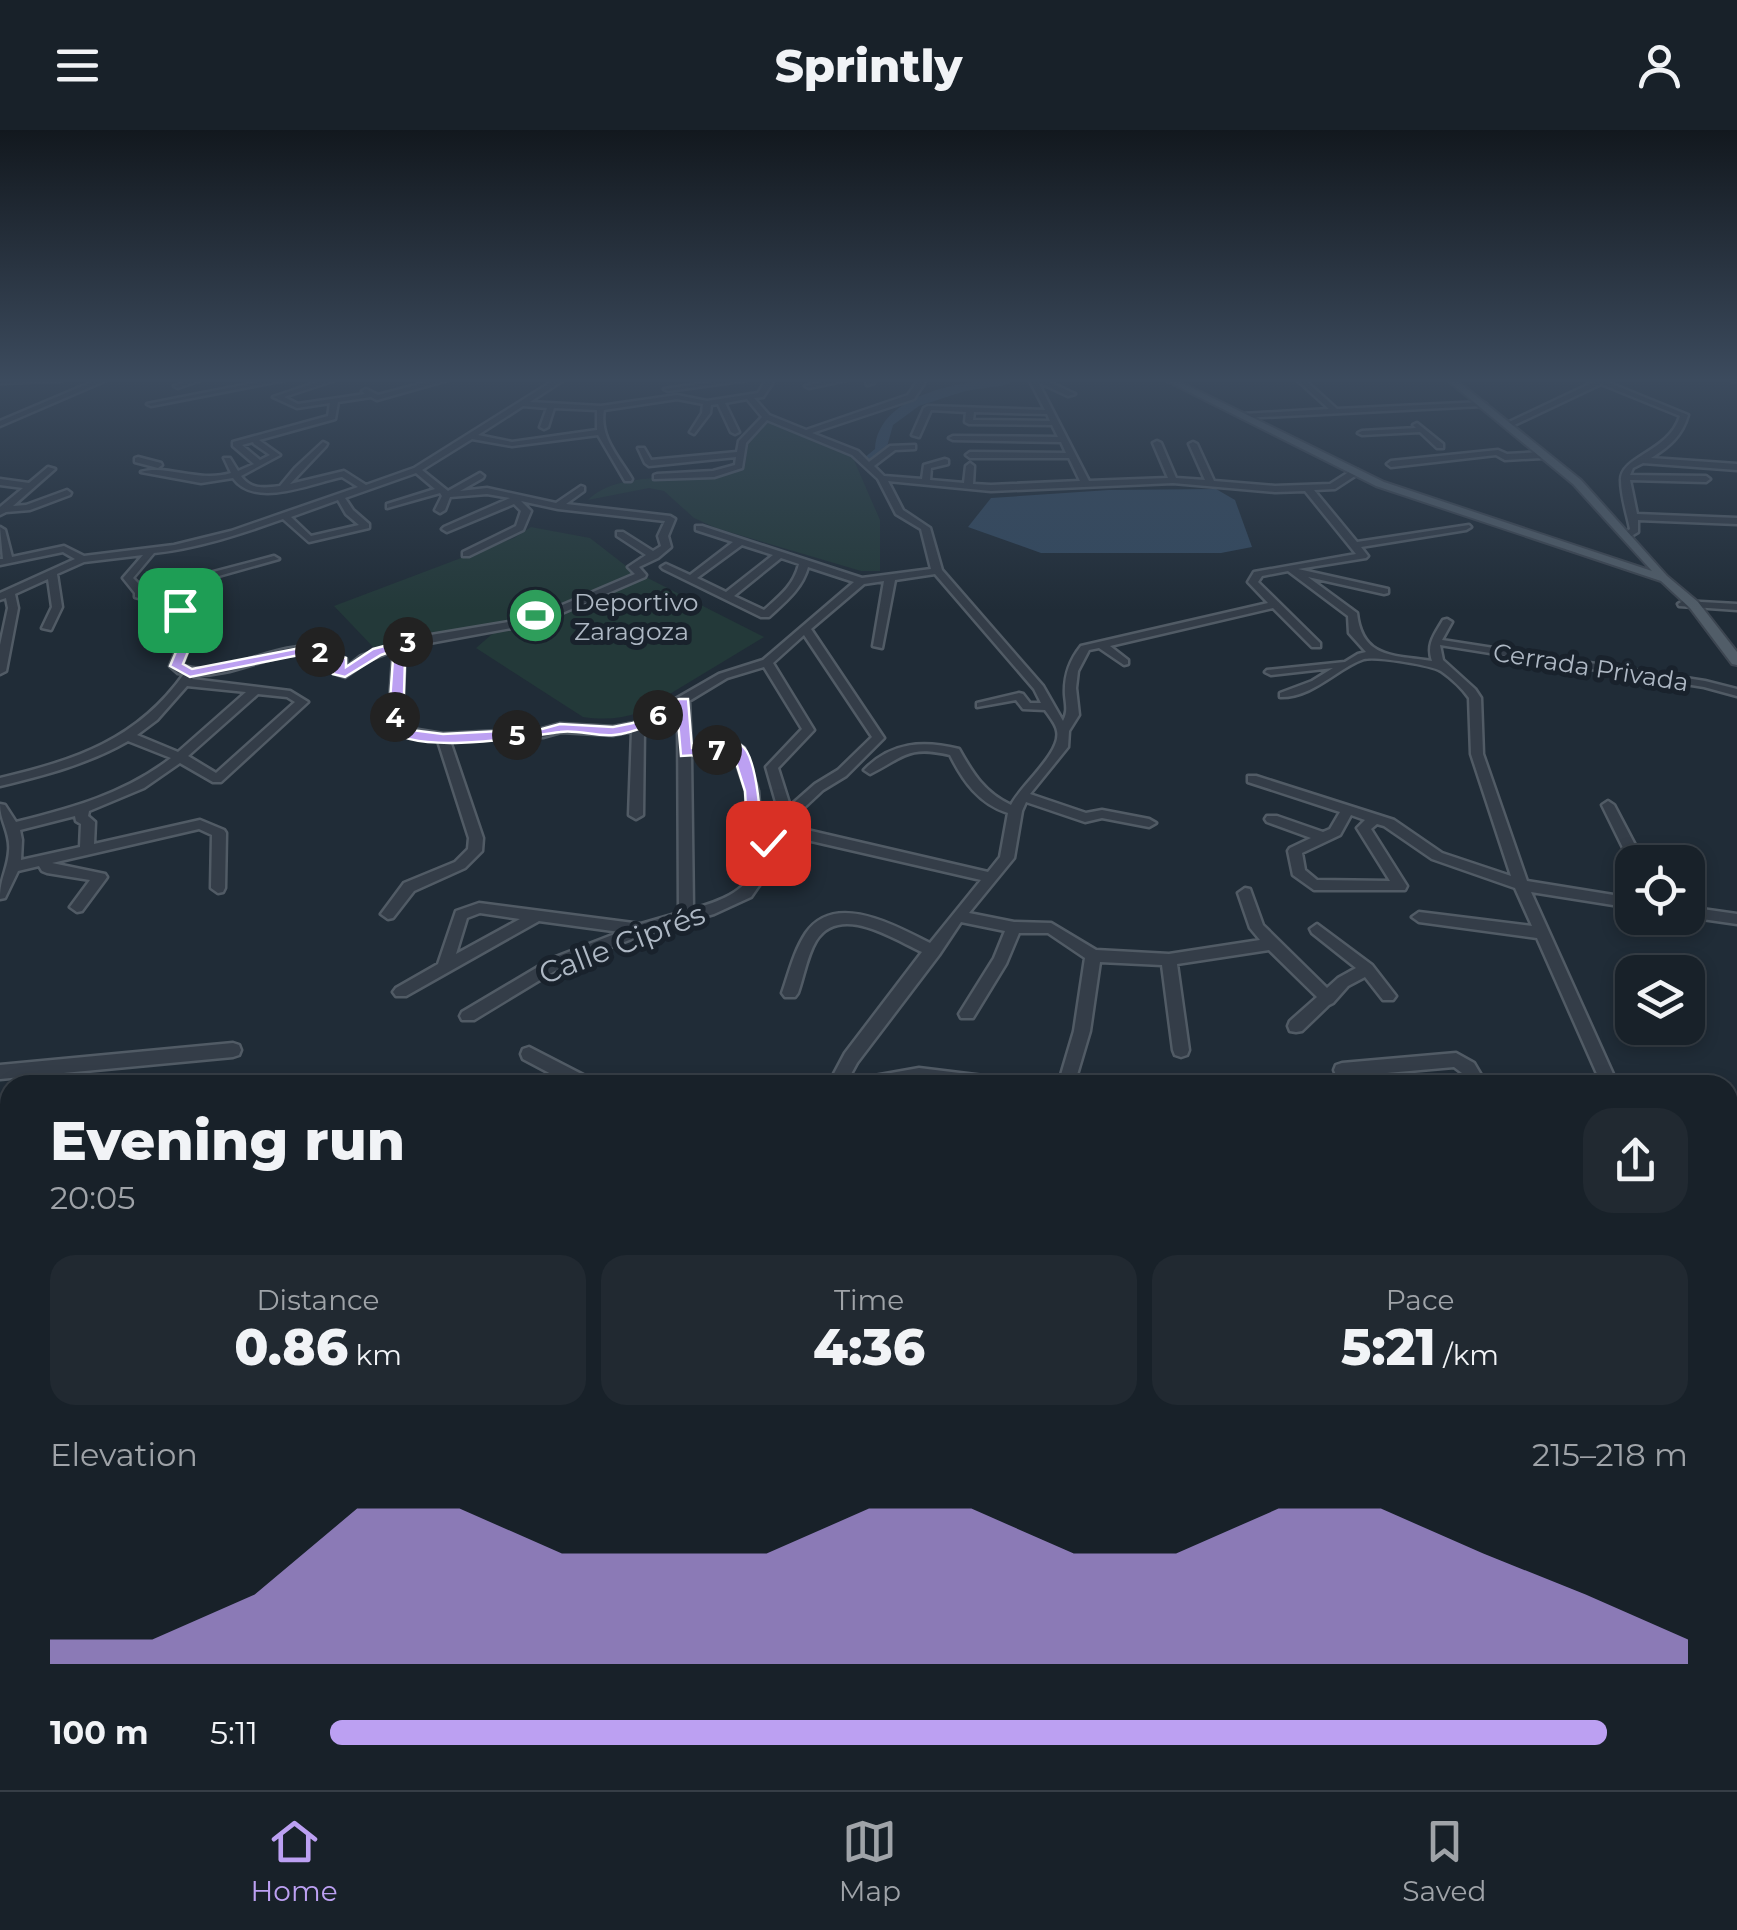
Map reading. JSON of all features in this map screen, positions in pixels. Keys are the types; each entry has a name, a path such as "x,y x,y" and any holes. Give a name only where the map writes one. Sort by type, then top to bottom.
{"main road":[{"path":"1324,456 1405,493 1665,579"},
{"path":"1545,456 1577,482 1628,535 1737,661"},
{"path":"1623,562 1642,552"},
{"path":"1638,567 1654,563"},
{"path":"1689,604 1737,674"}],"street":[{"path":"250,456 258,464"},
{"path":"171,460 145,472 203,481 238,474 273,456"},
{"path":"284,487 295,469 313,456"},
{"path":"0,670 13,608 5,595 82,559 151,551 286,517 418,470 439,456"},
{"path":"616,456 628,479"},
{"path":"645,456 649,464 742,458"},
{"path":"856,456 882,478 899,512 926,528 937,571 1038,688 1063,731"},
{"path":"869,466 882,456"},
{"path":"968,486 970,461 1061,456"},
{"path":"1070,456 1085,482"},
{"path":"1163,456 1173,480"},
{"path":"1199,456 1210,482"},
{"path":"1392,464 1459,456"},
{"path":"1628,535 1635,530 1625,478 1629,467 1648,456"},
{"path":"657,477 714,474 742,458"},
{"path":"138,460 158,464"},
{"path":"227,460 246,487 284,487 333,475 352,476 366,489"},
{"path":"1641,460 1737,467"},
{"path":"926,482 927,467 945,462"},
{"path":"1,510 51,469"},
{"path":"0,782 84,760 130,736 171,702 188,678 310,649 342,661 339,674 345,674 377,652 411,641 535,622 640,576 633,567 656,556 666,546 663,536 670,520 513,499 487,491 444,492 418,470"},
{"path":"882,478 968,486 1173,480 1274,490 1332,486 1355,472"},
{"path":"390,506 444,492 480,476"},
{"path":"1625,478 1706,479"},
{"path":"0,482 28,486"},
{"path":"1308,488 1362,558 1290,568 1253,578 1256,586 1316,645"},
{"path":"558,506 580,489"},
{"path":"440,510 444,492"},
{"path":"1,510 26,508 67,494"},
{"path":"286,517 310,539 366,526 349,512 341,498"},
{"path":"447,529 513,499"},
{"path":"466,554 520,528 526,511 513,499"},
{"path":"1632,517 1737,521"},
{"path":"1355,545 1466,527"},
{"path":"699,528 861,581 937,571"},
{"path":"0,530 4,561 64,549 82,559"},
{"path":"620,534 656,556"},
{"path":"690,579 740,542"},
{"path":"130,736 218,778 302,702 290,694 188,678 176,666 184,647 175,636 160,631 160,626 180,610 178,604 152,602 139,594 128,578 151,551"},
{"path":"727,596 778,556"},
{"path":"139,594 274,559"},
{"path":"666,567 765,615 793,588 804,572 803,565"},
{"path":"240,568 242,588"},
{"path":"1290,568 1384,591"},
{"path":"1290,568 1352,615 1351,624 1359,642 1376,655"},
{"path":"46,628 57,607 52,574"},
{"path":"878,646 890,576"},
{"path":"411,641 399,659 394,728 399,732 443,738 543,733 560,728 613,731 638,726 722,676 768,662 861,581"},
{"path":"842,1075 958,916 1007,858 1015,811 1022,796 1062,747 1063,731 1074,716 1069,684 1076,660 1085,648 1273,604"},
{"path":"1689,604 1737,607"},
{"path":"1447,622 1435,640 1435,655 1441,666 1471,690 1475,698 1477,754 1521,885 1605,1075"},
{"path":"758,877 768,843 786,816 819,786 842,773 878,738 807,631"},
{"name":"Cerrada Privada","path":"1445,643 1706,684 1737,693"},
{"path":"1102,645 1124,662"},
{"path":"1271,672 1345,664 1376,655 1441,666"},
{"path":"768,662 808,730 772,767 786,816"},
{"path":"1284,695 1316,683 1345,664"},
{"path":"14,826 82,809 136,787 254,691"},
{"path":"981,705 1019,696 1027,707 1048,706"},
{"path":"684,702 686,916"},
{"path":"636,815 638,726"},
{"path":"388,914 409,887 460,865 475,851 476,838 443,738"},
{"path":"870,770 893,750 930,744 955,752 966,778 1000,808 1015,811"},
{"path":"686,753 738,748 752,791 758,877"},
{"path":"1252,779 1389,823 1437,856 1521,885 1615,900"},
{"path":"1022,796 1085,818 1102,814 1149,823"},
{"path":"1608,805 1628,845"},
{"path":"0,808 14,826 14,867 0,894"},
{"path":"82,809 82,818 88,822 87,851"},
{"path":"1348,809 1344,823 1324,838 1301,844 1295,851 1298,872 1314,885 1400,886 1364,828 1375,818"},
{"path":"1272,819 1324,838"},
{"path":"14,867 184,826 212,827 219,833 218,888"},
{"path":"807,834 989,877"},
{"path":"44,860 47,868 100,877 77,907"},
{"name":"Calle Ciprés","path":"468,1016 558,962 728,903 746,894 758,877"},
{"path":"1245,893 1258,928 1270,944 1328,999"},
{"path":"445,966 457,922 468,910 491,908 643,930"},
{"path":"1705,914 1737,919"},
{"path":"790,993 813,934 824,921 846,915 934,951"},
{"path":"401,992 536,916"},
{"path":"958,916 1014,927 1051,928 1093,956 1168,960 1270,944"},
{"path":"1419,917 1542,934"},
{"path":"967,1014 1002,960 1014,927"},
{"path":"1316,929 1367,969 1388,996"},
{"path":"1069,1075 1082,1032 1093,956"},
{"path":"1168,960 1181,1050"},
{"path":"1296,1026 1343,982 1367,969"},
{"path":"0,1072 233,1050"},
{"path":"529,1054 568,1075"},
{"path":"1342,1070 1456,1060 1463,1062 1472,1075"}],"green space":[{"path":"746,456 852,456 880,520 880,571 861,571 716,528 694,518 664,491 649,488 588,500 621,483 707,475 745,466"},
{"name":"Deportivo Zaragoza","path":"531,527 590,538 630,569 764,637 640,712 619,717 583,717 476,648 498,629 432,632 375,649 334,606 514,538"}],"water":[{"path":"1216,489 1235,500 1252,547 1221,553 1041,553 968,527 991,498 1109,490"}],"place":[{"name":"Deportivo Zaragoza","path":"535,616"}],"route":[{"path":"180,610 160,626 160,631 175,636 184,647 176,666 182,672 310,649 342,661 338,670 345,674 365,658 411,641 399,659 394,728 399,732 443,738 543,733 572,727 600,732 625,730 684,702 686,753 738,748 752,791 758,877 768,843"}]}
